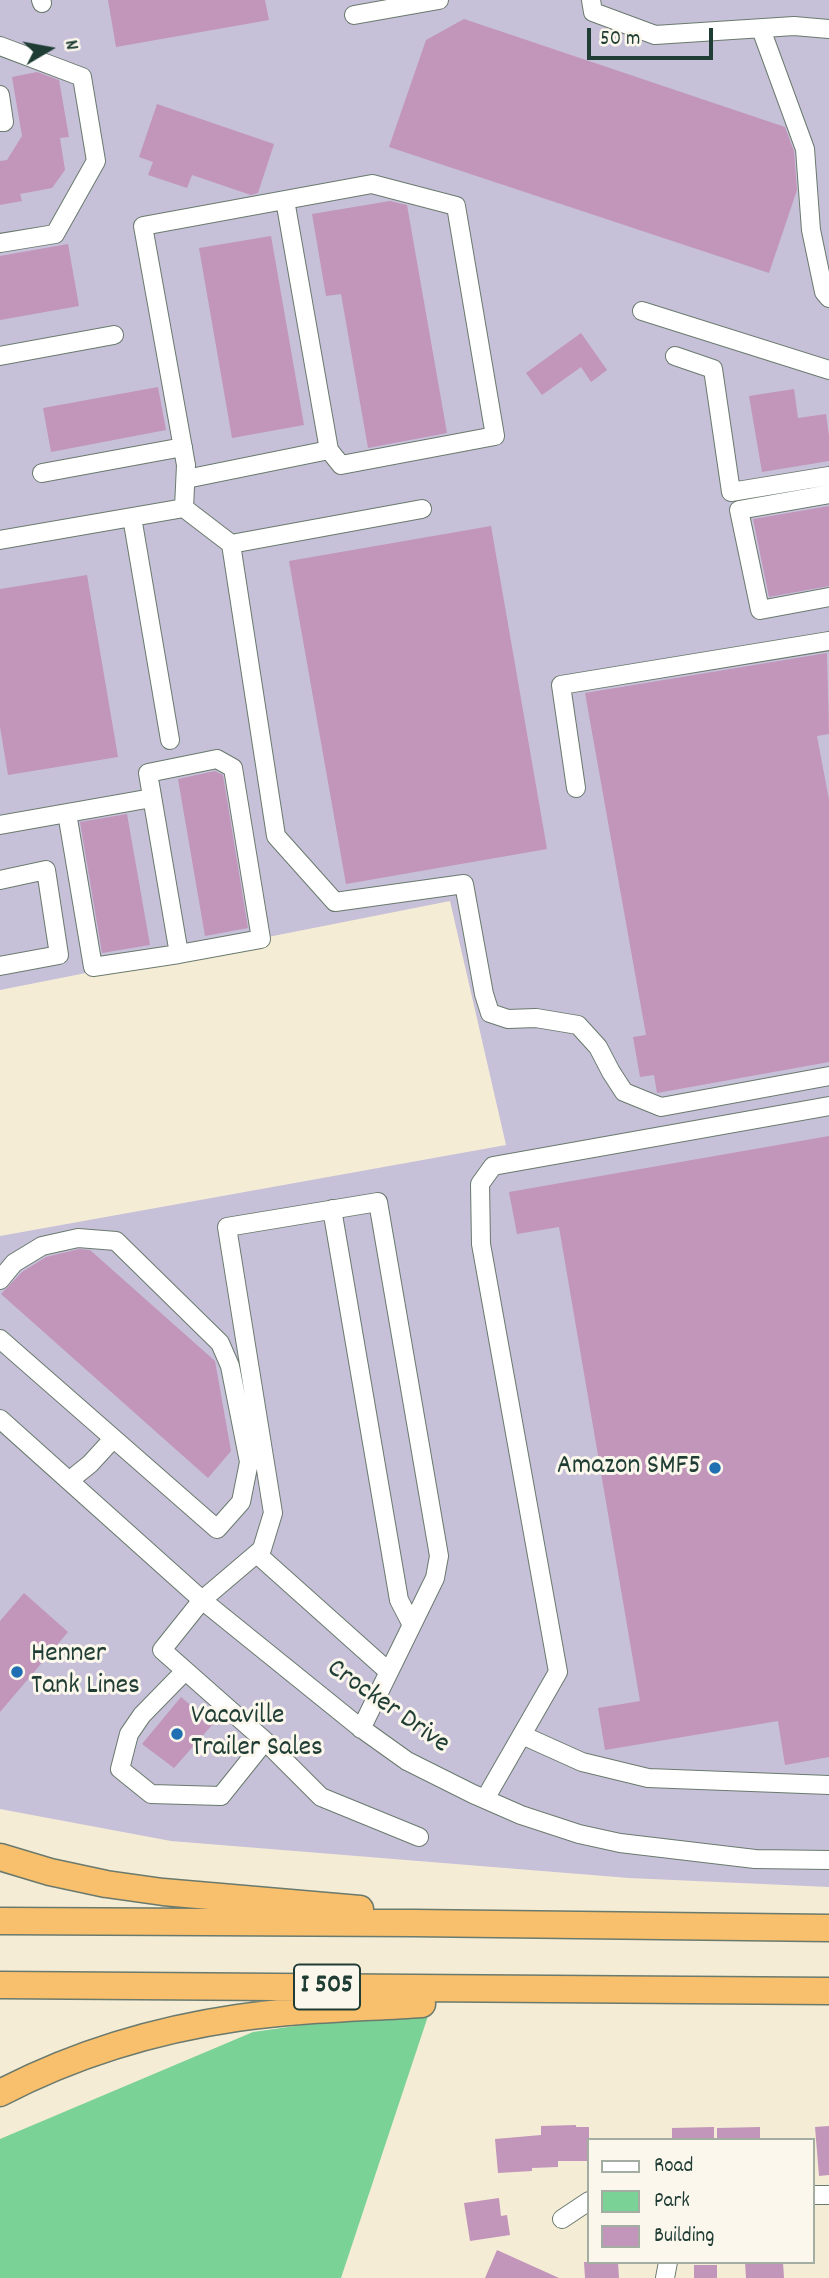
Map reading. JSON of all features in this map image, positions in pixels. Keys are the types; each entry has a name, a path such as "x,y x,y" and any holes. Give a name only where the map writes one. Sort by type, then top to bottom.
{"highway":[{"path":"0,1857 50,1872 106,1884 163,1892 352,1906 413,1923"},
{"name":"I 505","path":"0,1922 829,1928"},
{"name":"I 505","path":"0,1985 829,1992"},
{"path":"0,2093 70,2062 131,2041 237,2018 292,2012 654,1990"}],"street":[{"path":"354,15 439,0"},
{"path":"591,0 593,12 655,35 794,26 829,29"},
{"path":"761,29 805,149 811,229 824,292 829,298"},
{"path":"0,46 82,77 96,161 55,234 0,243"},
{"path":"0,95 4,121 0,122"},
{"path":"184,508 186,479 183,447 143,226 372,184 456,206 495,436 341,464 330,450 285,200"},
{"path":"642,311 829,370"},
{"path":"0,356 114,335"},
{"path":"675,356 713,369 731,492 829,476"},
{"path":"42,473 183,447"},
{"path":"186,479 330,450"},
{"path":"829,494 739,510 760,610 829,597"},
{"path":"0,540 184,508 231,544 276,836 335,902 464,884 484,994 490,1013 508,1019 536,1018 578,1025 598,1047 624,1092 661,1107 829,1076"},
{"path":"231,544 422,509"},
{"path":"132,517 170,740"},
{"path":"576,788 561,685 829,642"},
{"path":"67,813 93,967 179,954 261,939 233,768 217,759 148,773 179,954"},
{"path":"0,825 152,798"},
{"path":"0,880 46,870 59,955 0,966"},
{"path":"485,1800 558,1672 481,1244 480,1184 493,1166 829,1106"},
{"path":"361,1728 435,1578 439,1556 378,1202 227,1227 273,1513 262,1549 202,1600 162,1650 265,1741 321,1797 419,1837"},
{"path":"332,1209 399,1600 412,1625"},
{"path":"0,1280 14,1263 42,1246 78,1238 116,1241 220,1343 230,1366 249,1462 241,1502 216,1529 0,1339"},
{"name":"Crocker Drive","path":"0,1419 202,1600 361,1728 407,1761 485,1800 579,1834 620,1843 755,1860 829,1860"},
{"path":"70,1480 113,1440"},
{"path":"257,1554 389,1672"},
{"path":"185,1671 142,1715 129,1734 120,1769 151,1794 220,1796 265,1741"},
{"path":"522,1735 582,1762 648,1778 829,1785"},
{"path":"562,2219 588,2202"}],"shaded area":[{"path":"0,0 829,0 829,1887 629,1878 171,1841 0,1809 0,1236 506,1145 450,901 0,990"}],"green space":[{"path":"431,2007 341,2278 0,2278 0,2139 253,2032"}],"building":[{"path":"108,0 265,0 269,20 116,47"},
{"path":"464,19 785,127 794,151 797,190 769,273 389,147 426,40"},
{"path":"37,72 59,80 69,137 60,138 65,170 52,188 20,194 22,201 0,205 0,161 7,160 22,136 12,77"},
{"path":"157,104 274,144 258,193 251,195 192,175 187,188 148,175 153,162 139,157"},
{"path":"390,201 407,205 447,433 368,448 341,294 326,296 312,214"},
{"path":"271,236 304,425 232,438 199,248"},
{"path":"68,244 79,306 0,320 0,256"},
{"path":"581,333 607,370 591,382 581,367 542,395 526,373"},
{"path":"158,387 166,430 51,452 43,408"},
{"path":"794,389 798,418 826,414 829,461 762,472 749,396"},
{"path":"829,506 829,586 769,597 753,519"},
{"path":"491,526 547,849 346,884 289,561"},
{"path":"87,575 118,757 8,775 0,727 0,589"},
{"path":"827,653 829,734 817,736 829,800 829,1062 657,1093 654,1075 640,1077 633,1037 646,1035 585,693"},
{"path":"215,771 223,775 248,928 205,936 178,779"},
{"path":"127,814 150,945 102,953 80,822"},
{"name":"Amazon SMF5","path":"829,1136 829,1757 785,1765 778,1721 605,1750 598,1708 640,1701 559,1227 517,1234 509,1192"},
{"path":"79,1249 90,1250 215,1361 231,1451 208,1478 1,1294 22,1272 46,1257"},
{"name":"Henner Tank Lines","path":"24,1593 68,1632 0,1712 0,1621"},
{"name":"Vacaville Trailer Sales","path":"181,1697 213,1724 174,1768 142,1744"},
{"path":"541,2126 589,2127 588,2161 558,2161 558,2167 498,2173 495,2139 541,2135"},
{"path":"829,2126 829,2175 819,2176 815,2127"},
{"path":"714,2127 714,2138 672,2138 672,2128"},
{"path":"760,2127 760,2138 717,2138 717,2128"},
{"path":"499,2198 501,2216 507,2215 510,2235 470,2241 464,2203"},
{"path":"497,2250 559,2278 485,2278"},
{"path":"584,2262 618,2264 619,2278 585,2278"},
{"path":"745,2264 783,2264 784,2278 746,2278"},
{"path":"694,2265 717,2265 717,2278 694,2278"}],"place":[{"name":"Amazon SMF5","path":"715,1468"},
{"name":"Henner Tank Lines","path":"17,1672"},
{"name":"Vacaville Trailer Sales","path":"177,1734"}]}
